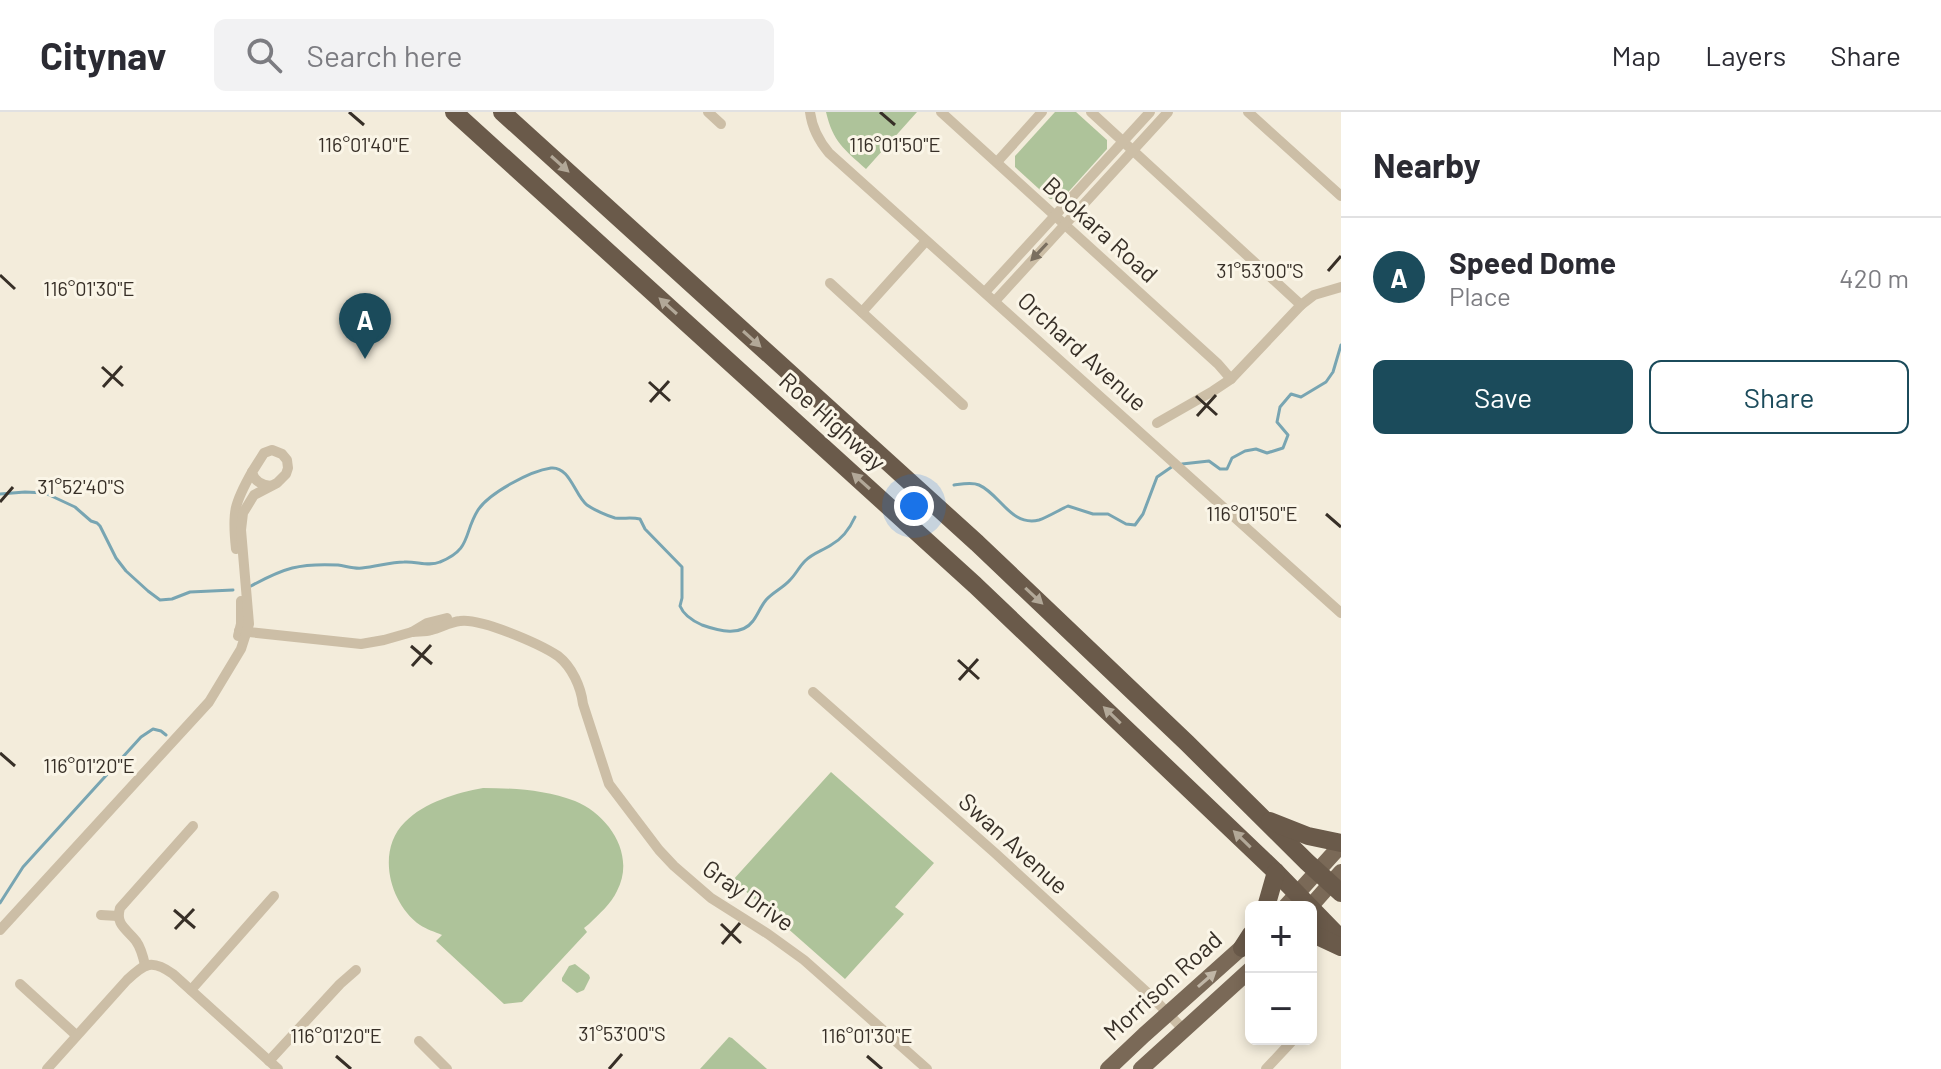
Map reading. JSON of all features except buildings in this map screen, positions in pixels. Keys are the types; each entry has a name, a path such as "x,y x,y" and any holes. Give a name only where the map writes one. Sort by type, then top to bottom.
{"highway":[{"name":"Roe Highway","path":"454,112 975,585 1276,872 1300,901"},
{"name":"Roe Highway","path":"502,112 977,543 1264,819 1332,880"},
{"path":"1264,819 1308,836 1341,844"},
{"path":"1268,901 1276,872"},
{"name":"Roe Highway","path":"1317,918 1341,939"},
{"path":"1317,936 1341,947"}],"main road":[{"path":"1308,901 1332,880 1341,844"},
{"name":"Morrison Road","path":"1108,1069 1245,944"},
{"name":"Morrison Road","path":"1141,1069 1246,973"}],"street":[{"path":"708,112 721,124"},
{"name":"Orchard Avenue","path":"810,112 822,146 1341,613"},
{"name":"Bookara Road","path":"941,112 1231,379"},
{"path":"997,162 1042,112"},
{"path":"1091,112 1301,305"},
{"path":"985,292 1150,112"},
{"path":"995,301 1168,112"},
{"path":"1248,112 1341,196"},
{"path":"1090,178 1100,187"},
{"path":"862,312 926,241"},
{"path":"830,283 963,405"},
{"path":"1157,423 1231,379 1314,295 1341,287"},
{"path":"0,930 209,702 241,649 244,628 243,513 254,495 280,481 287,471 287,460 272,450 258,459 235,507 234,531 244,628"},
{"path":"252,472 262,485 271,486"},
{"name":"Gray Drive","path":"244,628 361,644 412,632 427,623 454,616 480,616 564,653 581,677 587,692 590,723 609,784 659,850 711,898 804,960 927,1069"},
{"name":"Swan Avenue","path":"813,692 995,853 1183,1029"},
{"path":"145,965 135,940 122,927 118,916 124,901 193,826"},
{"path":"191,990 274,896"},
{"path":"101,915 118,916"},
{"path":"47,1069 127,980 145,965 164,967 274,1065 340,984 356,970"},
{"path":"20,984 76,1035"},
{"path":"419,1041 447,1069"},
{"path":"1266,1069 1288,1045"}],"green space":[{"path":"826,112 917,112 866,169 836,138"},
{"path":"1055,112 1076,112 1107,140 1107,149 1062,199 1050,199 1015,167 1015,156"},
{"path":"831,772 934,863 895,907 904,914 845,979 733,880"},
{"path":"483,788 530,790 575,801 599,816 621,850 622,877 614,896 584,928 587,932 522,1002 504,1004 436,941 442,935 422,926 409,915 400,904 390,876 391,847 405,822 441,799"},
{"path":"575,964 590,978 584,990 577,993 562,981 569,966"},
{"path":"729,1037 732,1038 767,1069 700,1069"}],"waterway":[{"path":"1182,464 1209,461 1220,469 1227,469 1232,458 1245,451 1256,449 1267,453 1283,448 1288,435 1277,422 1280,407 1291,394 1301,397 1326,382 1333,372 1341,345"},
{"path":"954,485 979,485 1013,514 1029,521 1042,519 1068,506 1093,514 1108,514 1126,524 1135,525 1143,514 1157,477 1173,466"},
{"path":"251,586 302,566 359,568 399,562 440,562 462,546 483,503 522,478 551,468 563,472 590,507 615,518 640,519 645,529 682,567 680,606 686,615 709,627 736,631 753,621 766,600 787,583 808,558 835,543 855,517"},
{"path":"0,494 45,493 75,507 100,526 126,571 160,600 190,592 233,590"},
{"path":"0,903 23,867 141,737 153,729 166,735"}],"place":[{"name":"Speed Dome","path":"365,359"}]}
